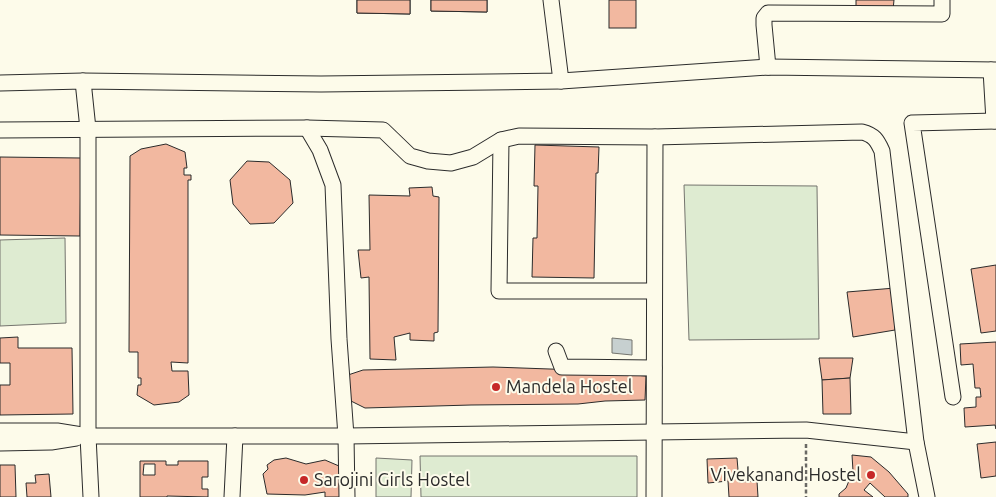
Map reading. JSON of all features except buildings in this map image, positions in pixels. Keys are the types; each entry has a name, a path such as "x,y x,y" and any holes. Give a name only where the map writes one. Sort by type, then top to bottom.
{"street":[{"path":"551,0 561,81"},
{"path":"768,68 764,25 764,18 768,13 942,14 942,0"},
{"path":"0,83 83,81 321,84 561,81 768,68 993,70 995,121 912,123 954,397"},
{"path":"83,81 88,129 88,436 91,497"},
{"path":"307,128 320,150 333,185 346,436 347,497"},
{"path":"0,130 307,128 383,130 410,156 428,161 452,163 473,157 501,140 520,136 655,138 862,132 870,134 876,139 882,151 916,442 927,497"},
{"path":"654,497 655,138"},
{"path":"501,140 499,291 654,291"},
{"path":"556,351 562,367 654,368"},
{"path":"0,431 57,430 88,436"},
{"path":"0,443 58,441 88,436 346,436 806,430 916,442"},
{"path":"232,497 235,436"}],"path":[{"path":"806,430 806,497"}],"green space":[{"path":"684,185 817,186 819,339 689,340"},
{"path":"65,238 66,323 0,326 0,240"},
{"path":"420,456 637,456 637,497 421,497"},
{"path":"376,458 412,460 411,497 376,497"}],"shaded area":[{"path":"612,338 632,340 632,355 612,353"}],"place":[{"name":"Mandela Hostel","path":"496,387"},
{"name":"Vivekanand Hostel","path":"871,475"},
{"name":"Sarojini Girls Hostel","path":"304,480"}]}
